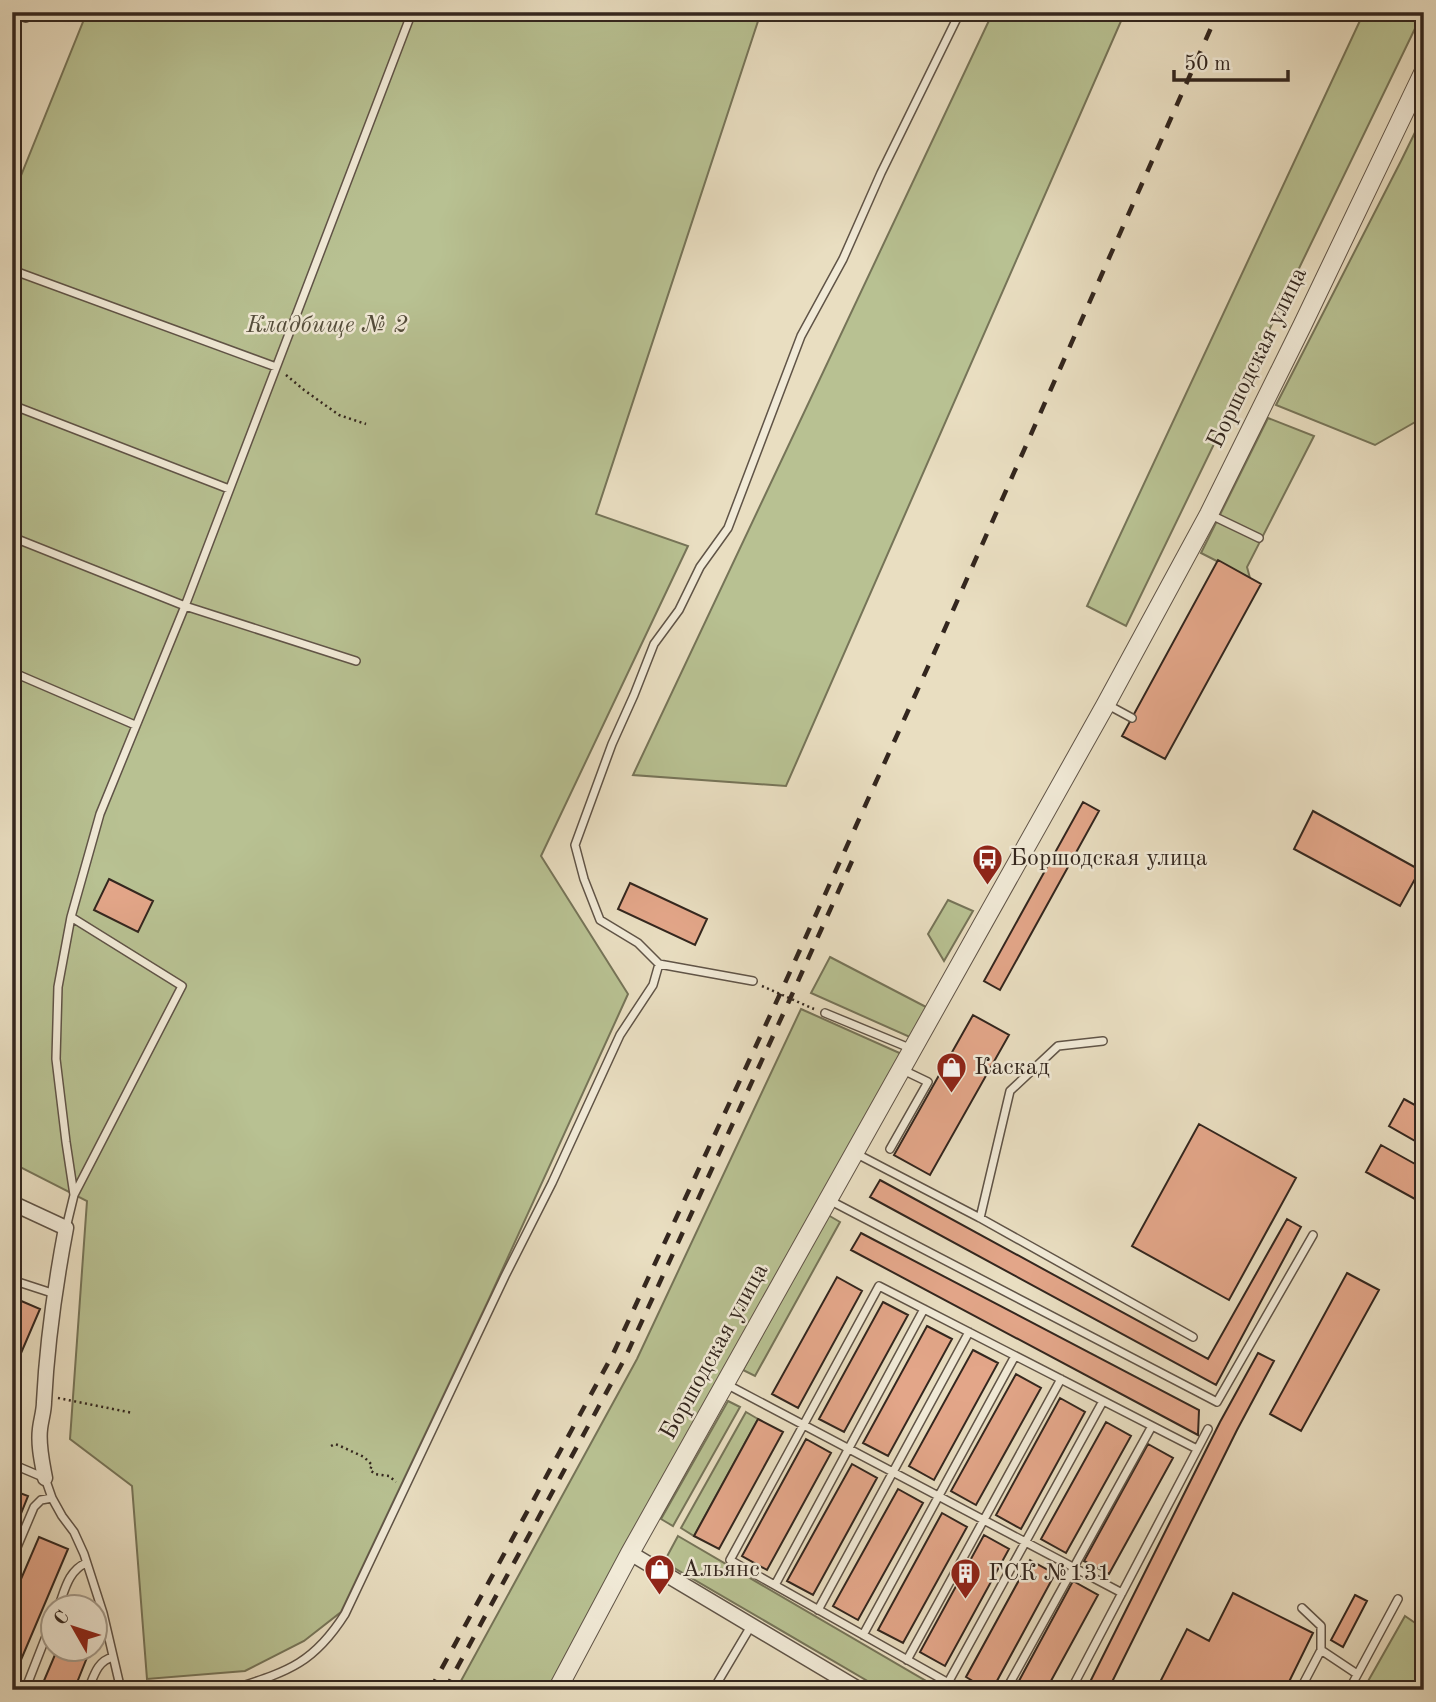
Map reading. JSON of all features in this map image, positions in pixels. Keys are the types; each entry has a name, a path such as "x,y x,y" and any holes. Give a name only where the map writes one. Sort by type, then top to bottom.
{"street":[{"name":"Боршодская улица","path":"557,1690 630,1553 1106,704 1209,514 1424,71"},
{"path":"12,1203 66,1228 51,1321 40,1429 40,1452 45,1478"},
{"path":"630,1553 860,1690"}],"lane":[{"path":"74,1195 56,1059 58,986 71,917 100,814 184,606 412,12"},
{"path":"753,982 659,964 638,943 600,920 584,879 575,845 612,744 654,644 679,610 700,567 728,528 801,336 843,259 881,173 960,12"},
{"path":"12,13 26,19"},
{"path":"12,270 276,367"},
{"path":"12,405 229,489"},
{"path":"1209,514 1259,538"},
{"path":"12,537 184,606 356,661"},
{"path":"12,671 135,725"},
{"path":"1106,704 1132,718"},
{"path":"66,1228 74,1195 182,986 71,917"},
{"path":"230,1690 283,1672 302,1662 335,1630 345,1614 505,1276 552,1184 620,1035 653,985 659,964"},
{"path":"825,1013 913,1049"},
{"path":"980,1218 1010,1091 1058,1046 1103,1041"},
{"path":"890,1149 928,1082 902,1069"},
{"path":"855,1153 980,1218 1193,1337"},
{"path":"828,1200 1217,1402 1313,1235"},
{"path":"12,1280 56,1294"},
{"path":"961,1690 946,1686 907,1660 730,1560 879,1286 1198,1449"},
{"path":"775,1585 924,1309"},
{"path":"818,1609 969,1332"},
{"path":"863,1635 1015,1356"},
{"path":"907,1660 1061,1379"},
{"path":"725,1384 1122,1593"},
{"path":"946,1686 1103,1401"},
{"path":"1006,1690 1152,1426"},
{"path":"1071,1690 1208,1429"},
{"path":"12,1464 45,1478 52,1498 74,1532 103,1614 121,1690"},
{"path":"12,1559 34,1507 41,1500 52,1498"},
{"path":"64,1594 71,1575 86,1563"},
{"path":"1349,1690 1398,1600"},
{"path":"1300,1690 1321,1650 1321,1626 1301,1608"},
{"path":"713,1690 751,1626"},
{"path":"1321,1650 1357,1674"},
{"path":"25,1690 38,1657"},
{"path":"89,1690 101,1663 113,1657"}],"path":[{"path":"276,367 339,415 366,424"},
{"path":"753,982 825,1013"},
{"path":"45,1395 133,1413"},
{"path":"331,1446 335,1444 364,1457 372,1465 370,1470 375,1474 407,1483"}],"green space":[{"name":"Кладбище № 2","path":"87,12 761,12 596,514 688,546 541,856 628,994 488,1301 341,1612 304,1641 245,1671 147,1679 132,1486 70,1439 87,1201 12,1163 12,198"},
{"path":"993,12 1125,12 786,786 633,775"},
{"path":"1364,12 1423,12 1126,626 1087,606"},
{"path":"1424,114 1424,417 1375,445 1276,405"},
{"path":"1268,418 1314,436 1247,567 1250,578 1201,553"},
{"path":"948,900 973,911 944,961 928,934"},
{"path":"830,957 928,1008 912,1038 811,993"},
{"path":"801,1009 904,1055 549,1690 456,1690 637,1359"},
{"path":"828,1215 840,1222 755,1376 743,1370"},
{"path":"728,1401 740,1407 673,1526 661,1519"},
{"path":"746,1412 758,1419 694,1536 681,1528"},
{"path":"678,1536 938,1688 937,1690 883,1690 664,1562"},
{"path":"1405,1616 1424,1629 1424,1690 1363,1690"}],"building":[{"path":"1218,560 1261,584 1165,759 1122,736"},
{"path":"1083,802 1099,811 1000,990 984,981"},
{"path":"1313,811 1420,870 1400,906 1294,849"},
{"path":"109,879 153,901 138,932 94,910"},
{"path":"630,883 707,919 695,945 618,909"},
{"name":"Каскад","path":"973,1015 1009,1035 930,1175 894,1155"},
{"path":"1404,1099 1424,1110 1424,1146 1389,1126"},
{"path":"1199,1124 1296,1178 1229,1300 1132,1246"},
{"path":"1381,1145 1424,1169 1424,1204 1366,1172"},
{"path":"880,1180 1208,1359 1287,1219 1301,1227 1216,1385 870,1197"},
{"path":"861,1233 1199,1410 1198,1435 851,1250"},
{"path":"1347,1273 1379,1290 1301,1431 1270,1414"},
{"path":"837,1277 862,1291 798,1408 772,1394"},
{"path":"12,1297 40,1309 12,1374"},
{"path":"883,1302 908,1315 844,1432 819,1419"},
{"path":"927,1326 952,1339 888,1456 863,1443"},
{"path":"973,1350 998,1363 934,1480 909,1466"},
{"path":"1258,1353 1274,1361 1108,1690 1086,1690 1220,1422"},
{"path":"1016,1374 1041,1388 976,1505 951,1491"},
{"path":"1060,1398 1085,1412 1021,1529 996,1515"},
{"path":"758,1419 783,1432 719,1549 694,1536"},
{"path":"1106,1422 1131,1436 1066,1553 1041,1539"},
{"path":"806,1439 831,1453 767,1570 742,1556"},
{"path":"1148,1444 1173,1458 1109,1574 1084,1561"},
{"path":"852,1464 877,1478 813,1595 787,1581"},
{"path":"898,1489 923,1503 858,1620 833,1606"},
{"path":"12,1490 28,1496 12,1536"},
{"path":"942,1513 967,1527 903,1643 878,1630"},
{"name":"ГСК №131","path":"984,1535 1009,1549 945,1666 920,1652"},
{"path":"39,1537 68,1549 49,1594 38,1594 38,1620 12,1681 12,1600"},
{"path":"1030,1560 1055,1574 992,1690 988,1690 966,1677"},
{"path":"1073,1581 1098,1595 1046,1690 1014,1690"},
{"path":"1233,1593 1313,1633 1285,1690 1266,1682 1262,1690 1156,1690 1187,1629 1209,1641"},
{"path":"1355,1595 1367,1601 1343,1647 1331,1640"},
{"path":"51,1664 84,1664 74,1690 40,1690"}],"railway":[{"path":"430,1690 613,1354 931,660 1218,12"},
{"path":"445,1690 625,1358 852,861"}],"place":[{"name":"Боршодская улица","path":"987,886"},
{"name":"Каскад","path":"951,1095"},
{"name":"Альянс","path":"659,1597"},
{"name":"ГСК №131","path":"965,1601"}]}
